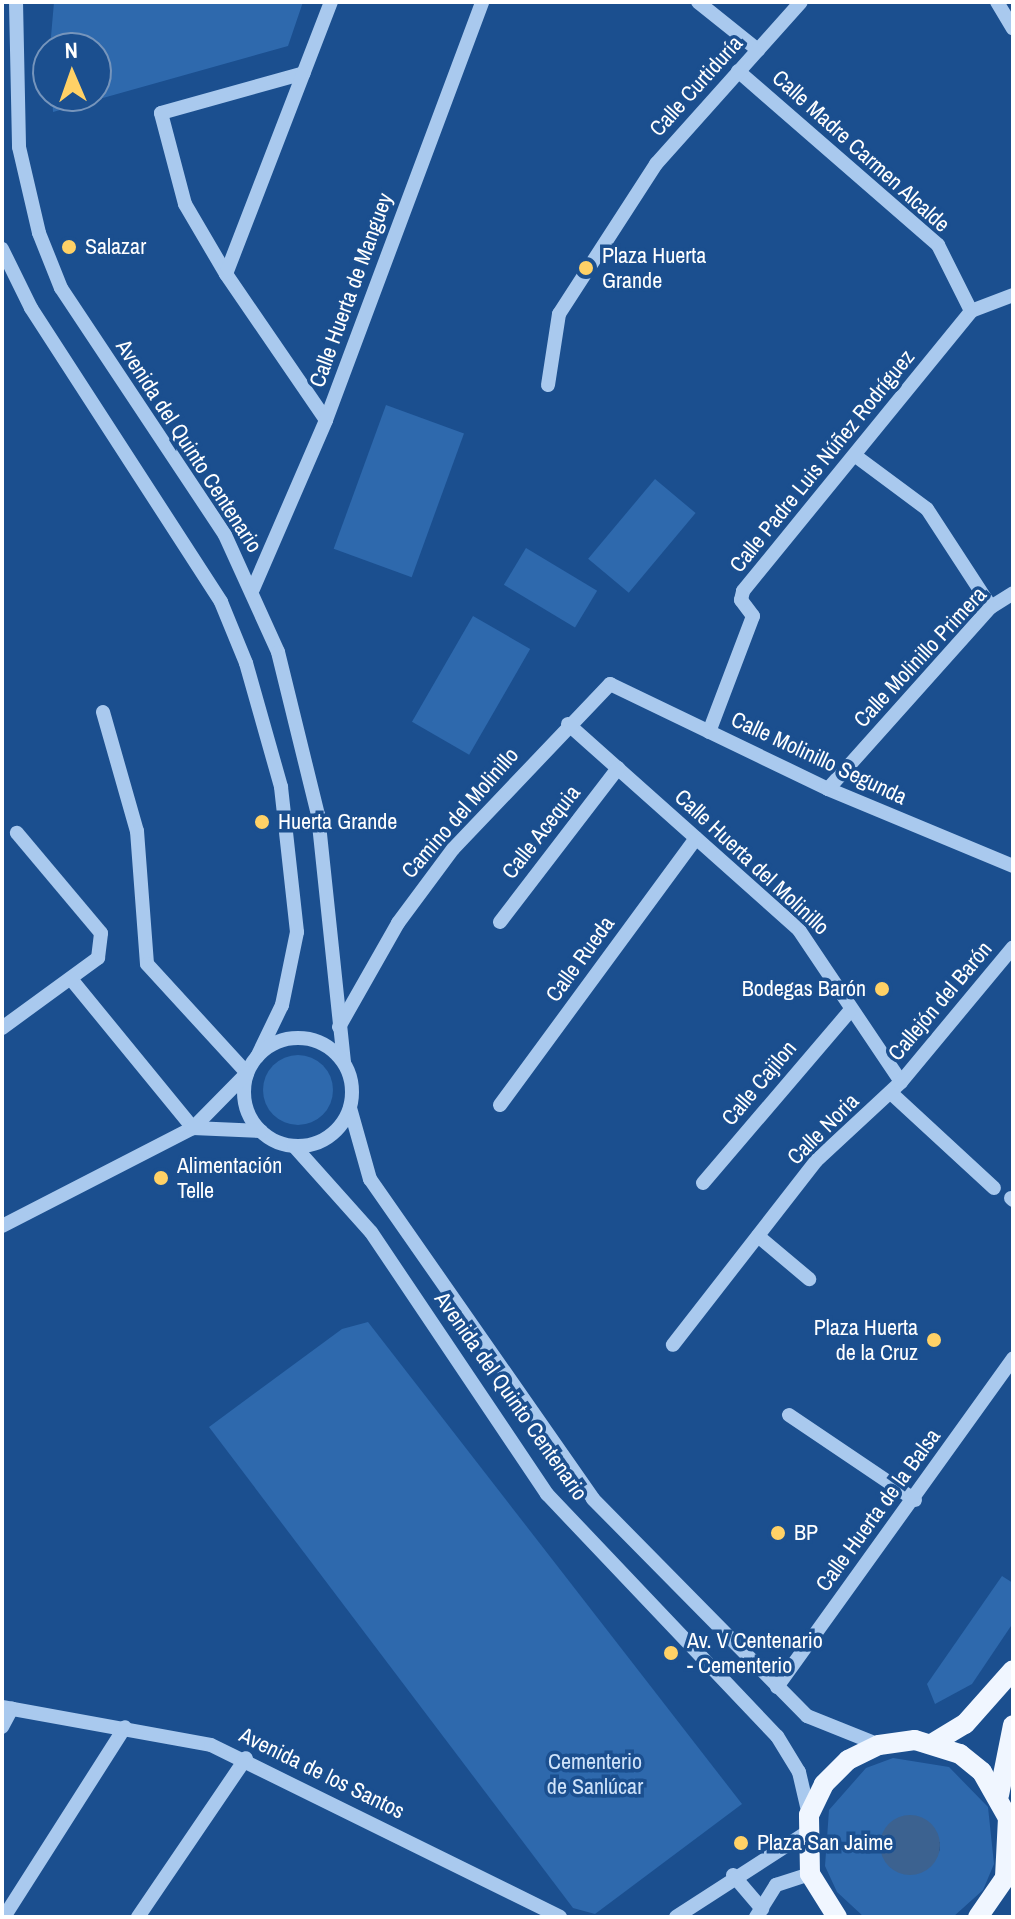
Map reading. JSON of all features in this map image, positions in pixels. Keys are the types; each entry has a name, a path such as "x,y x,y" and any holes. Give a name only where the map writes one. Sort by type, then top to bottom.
{"main road":[{"path":"837,1917 820,1896 810,1874 807,1824 824,1784 848,1760 879,1745 933,1743 965,1724 1013,1670"},
{"path":"999,1795 1013,1725"},
{"path":"933,1743 971,1763 999,1795 1011,1820 1005,1878 978,1917"},
{"path":"820,1896 821,1917"}],"street":[{"name":"Avenida del Quinto Centenario","path":"16,2 19,147 39,233 61,288 225,535 253,589 278,652 318,815 344,1062"},
{"path":"226,274 331,2"},
{"name":"Calle Huerta de Manguey","path":"253,589 326,420 482,2"},
{"path":"698,2 758,50"},
{"name":"Calle Curtiduría","path":"548,385 559,314 656,164 801,2"},
{"path":"997,2 1013,29"},
{"name":"Calle Madre Carmen Alcalde","path":"738,71 938,245 971,311"},
{"path":"304,73 161,113 185,204 226,274 326,420"},
{"path":"2,249 31,308 221,602 246,663 281,787 297,932 282,1005 257,1057 247,1073 193,1128 2,1226"},
{"path":"971,311 1013,295"},
{"name":"Calle Padre Luis Núñez Rodríguez","path":"709,732 753,616 741,600 743,591 857,457 971,311"},
{"path":"857,457 927,509 991,607"},
{"name":"Calle Molinillo Primera","path":"828,789 991,607 1013,593"},
{"name":"Calle Molinillo Segunda","path":"610,684 828,789 1013,866"},
{"name":"Camino del Molinillo","path":"339,1027 398,923 453,849 568,724 610,684"},
{"path":"103,712 137,831 147,964 247,1073 246,1104 261,1131"},
{"name":"Calle Huerta del Molinillo","path":"568,724 816,949 849,1012 896,1088 994,1188"},
{"name":"Calle Acequia","path":"500,922 618,768"},
{"path":"2,1028 98,958 101,933 17,833"},
{"name":"Calle Rueda","path":"500,1105 696,838"},
{"name":"Callejón del Barón","path":"896,1088 1013,947"},
{"path":"71,979 193,1128 261,1131 294,1146 329,1136 350,1108 344,1062 302,1038 257,1057"},
{"name":"Calle Cajilon","path":"703,1183 849,1012"},
{"name":"Calle Noria","path":"673,1345 816,1161 896,1088"},
{"name":"Avenida del Quinto Centenario","path":"350,1108 370,1179 593,1499 777,1687 824,1726 879,1745"},
{"name":"Avenida del Quinto Centenario","path":"294,1146 371,1232 547,1494 777,1736 803,1782 807,1824"},
{"path":"758,1236 809,1279"},
{"name":"Calle Huerta de la Balsa","path":"777,1687 915,1500 1013,1358"},
{"path":"789,1415 915,1500"},
{"path":"2,1727 7,1708"},
{"name":"Avenida de los Santos","path":"7,1708 125,1727 246,1758 560,1917"},
{"path":"4,1917 125,1727"},
{"path":"138,1917 246,1758"},
{"path":"676,1917 807,1824"},
{"path":"733,1875 759,1913 776,1885 810,1874"}],"green space":[{"path":"54,2 303,2 288,46 112,95 112,32 51,32"},
{"path":"386,405 464,433 412,577 334,549"},
{"path":"655,479 696,513 629,593 588,559"},
{"path":"526,548 597,591 575,628 504,585"},
{"path":"473,616 530,649 469,755 412,722"},
{"path":"305,1055 327,1070 333,1090 331,1104 323,1115 312,1123 291,1125 273,1115 265,1104 263,1083 273,1065 284,1057"},
{"name":"Cementerio de Sanlúcar","path":"368,1322 742,1804 595,1914 573,1908 209,1427 342,1329"},
{"path":"1002,1576 1013,1583 1013,1623 972,1684 935,1704 927,1684"},
{"path":"893,1758 949,1767 988,1807 994,1864 983,1890 953,1917 864,1917 837,1892 825,1866 829,1810 866,1768","holes":["881,1840 940,1842 940,1850 927,1869 891,1868"]}],"shaded area":[{"path":"910,1815 931,1824 940,1845 931,1866 910,1875 889,1866 880,1845 889,1824"}],"place":[{"name":"Salazar","path":"69,247"},
{"name":"Plaza Huerta Grande","path":"586,268"},
{"name":"Huerta Grande","path":"262,822"},
{"name":"Bodegas Barón","path":"882,989"},
{"name":"Alimentación Telle","path":"161,1178"},
{"name":"Plaza Huerta de la Cruz","path":"934,1340"},
{"name":"BP","path":"778,1533"},
{"name":"Av. V Centenario - Cementerio","path":"671,1653"},
{"name":"Plaza San Jaime","path":"741,1843"}]}
